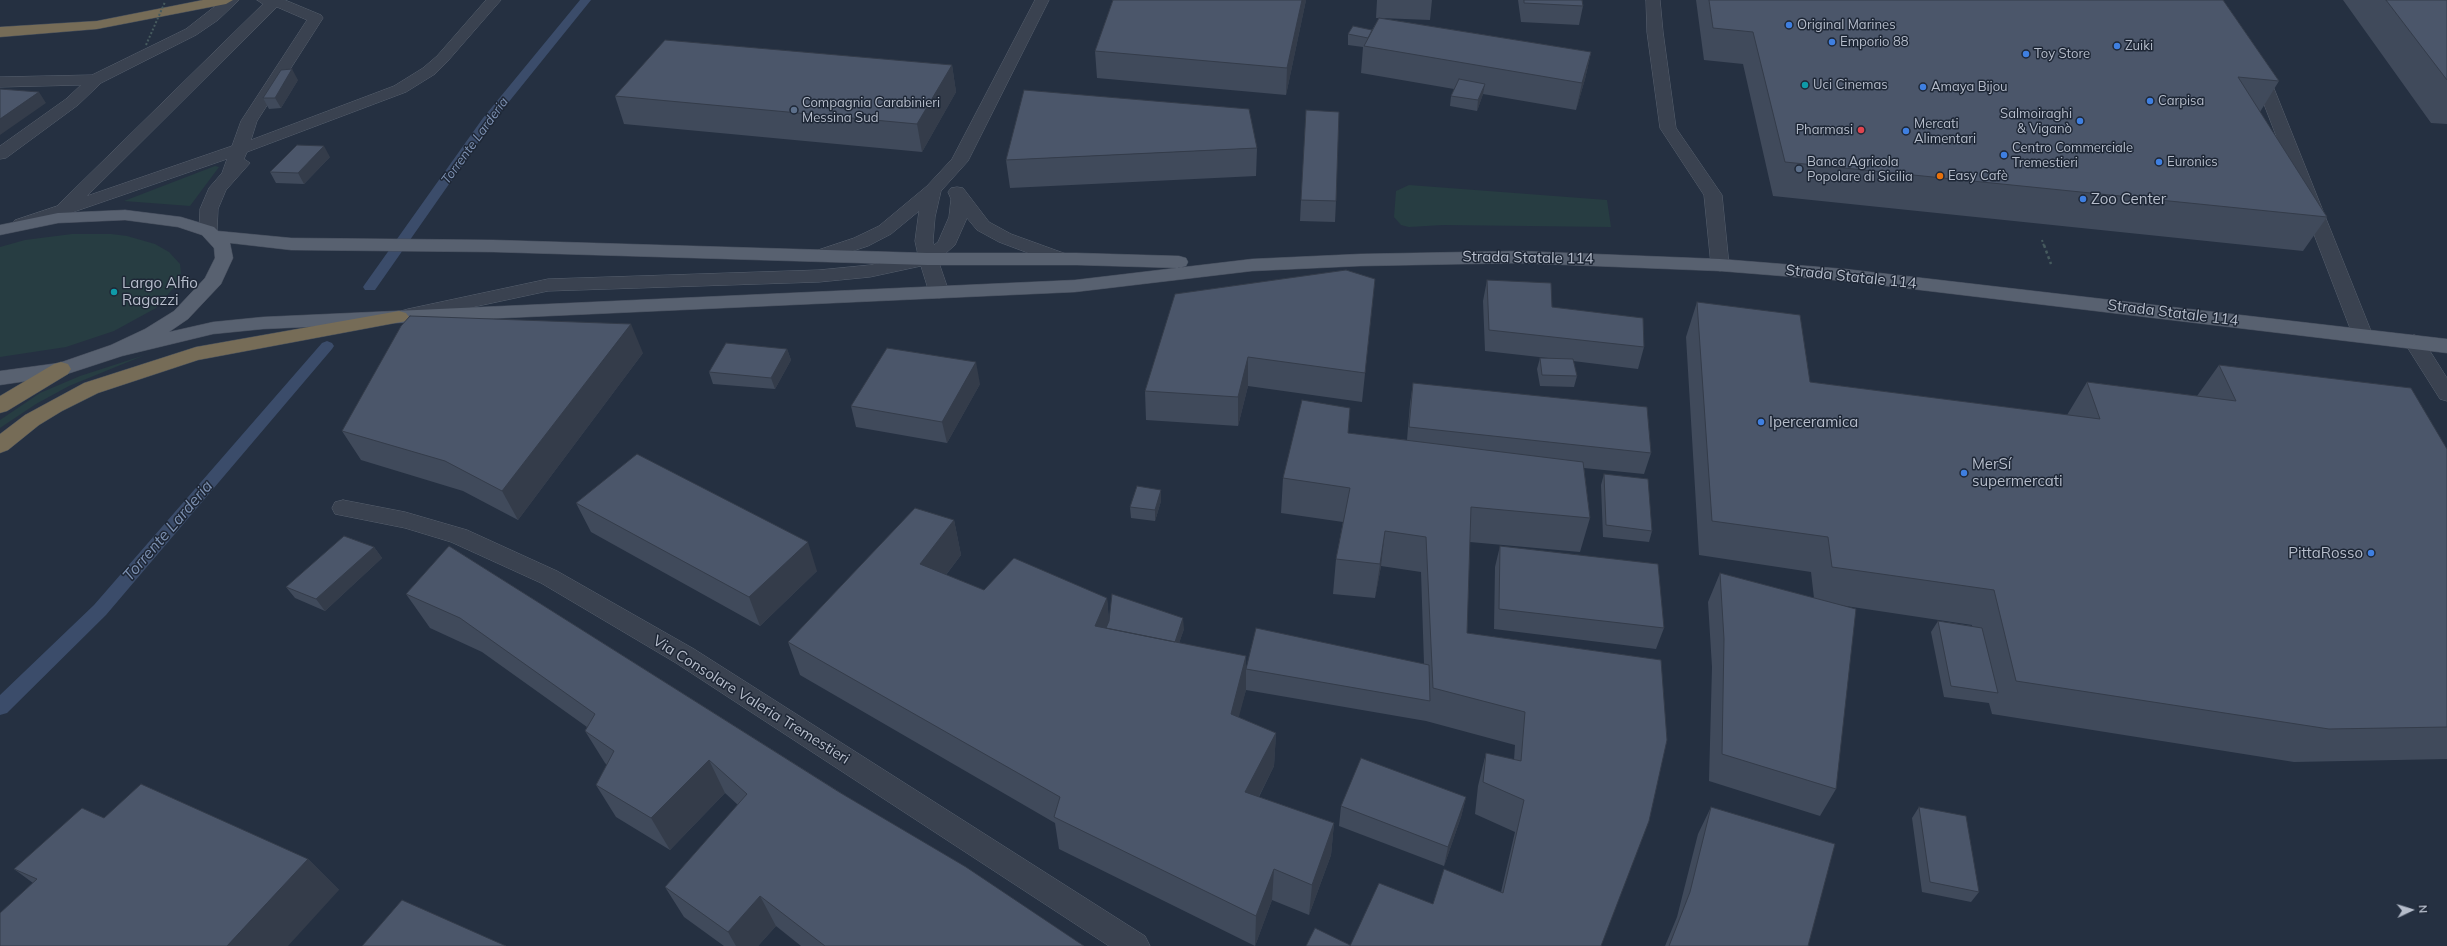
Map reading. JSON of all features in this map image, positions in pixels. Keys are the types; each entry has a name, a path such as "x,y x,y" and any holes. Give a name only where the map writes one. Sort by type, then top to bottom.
{"highway":[{"path":"0,32 97,25 226,0"},
{"path":"0,445 32,420 56,406 91,388 129,374 196,354 399,317"},
{"path":"0,406 62,368"}],"main road":[{"path":"6,228 58,218 125,215 181,222 210,234 291,244 494,246 927,258 1062,259 1252,265"},
{"path":"118,350 152,334 181,315 201,296 214,280 224,258 223,247 210,234"},
{"name":"Strada Statale 114","path":"1252,265 1360,260 1519,257 1720,265 1845,275 2447,346"},
{"path":"0,378 62,368 118,350 213,328 263,323 1075,286 1252,265"}],"street":[{"path":"0,154 72,102 95,80 191,32 213,17 232,0"},
{"path":"60,212 272,0 316,18 249,121 231,172"},
{"path":"6,228 60,212 281,135 380,98 415,81 442,60 494,0"},
{"path":"824,254 861,242 886,230 934,190 959,161 1042,0"},
{"path":"1653,0 1655,32 1668,128 1713,195 1720,265"},
{"path":"2247,53 2265,86 2364,336"},
{"path":"0,82 95,80"},
{"path":"210,234 209,208 218,188 231,172 250,154 281,135"},
{"path":"959,161 954,184 960,199 983,226 1005,238 1062,259"},
{"path":"934,190 926,217 924,241 927,258 939,292"},
{"path":"399,317 548,285 819,276 870,271 927,258 946,245 958,217 960,199"},
{"path":"2414,342 2447,394"},
{"name":"Via Consolare Valeria Tremestieri","path":"343,508 405,520 459,536 549,577 685,656 1135,946"}],"path":[{"path":"146,45 165,2"},
{"path":"2042,240 2051,266"}],"green space":[{"path":"215,166 219,167 190,206 124,201"},
{"path":"1409,185 1607,200 1611,227 1443,225 1409,227 1401,225 1394,217 1396,191"},
{"path":"72,234 111,234 127,236 155,244 169,252 180,264 181,273 177,284 156,308 114,331 66,347 0,357 0,247 25,240"},
{"path":"145,355 69,386 36,404 0,428 0,420 40,393 80,376"}],"building":[{"path":"1113,0 1302,0 1287,68 1095,51"},
{"path":"1524,0 1582,0 1583,6 1524,3"},
{"name":"Centro Commerciale Tremestieri","path":"1709,0 2223,0 2279,81 2238,77 2327,217 1785,162 1753,32 1713,28"},
{"path":"2386,0 2447,0 2447,80"},
{"path":"1379,18 1591,52 1582,83 1364,46"},
{"path":"1353,26 1372,30 1368,38 1348,34"},
{"path":"665,40 952,65 917,124 615,96"},
{"path":"292,69 275,98 263,98 281,70"},
{"path":"1459,79 1485,84 1478,100 1451,96"},
{"path":"0,89 39,92 0,119"},
{"path":"1024,90 1249,109 1257,148 1006,160"},
{"path":"1306,110 1339,112 1336,201 1301,200"},
{"path":"297,145 324,146 298,173 270,172"},
{"path":"1346,270 1375,279 1365,373 1248,357 1238,397 1145,391 1175,294"},
{"path":"1487,280 1551,283 1552,307 1643,318 1644,347 1489,330"},
{"path":"1697,302 1800,315 1810,382 2100,419 2087,382 2236,401 2219,365 2411,388 2447,449 2447,727 2329,729 2016,681 1994,590 1832,567 1828,537 1712,521"},
{"path":"410,316 631,324 502,491 445,461 342,431 401,326"},
{"path":"726,343 787,349 771,378 709,372"},
{"path":"887,348 976,362 942,422 851,406"},
{"path":"1540,358 1573,359 1577,376 1542,375"},
{"path":"1413,383 1647,407 1651,453 1409,427"},
{"path":"1302,400 1350,408 1348,433 1583,462 1590,518 1471,507 1467,633 1661,660 1667,740 1649,821 1601,946 1350,946 1379,883 1433,904 1444,869 1503,893 1524,800 1483,782 1486,753 1521,761 1525,712 1433,688 1426,537 1385,531 1380,564 1336,559 1350,488 1283,478"},
{"path":"637,454 808,542 749,597 576,503"},
{"path":"1604,474 1648,479 1652,531 1606,525"},
{"path":"1137,486 1161,490 1155,510 1130,507"},
{"path":"915,508 954,520 920,564 984,590 1014,558 1107,598 1095,626 1246,656 1231,714 1276,733 1245,792 1334,823 1312,885 1274,869 1256,916 1054,817 1060,797 788,642"},
{"path":"344,536 374,547 316,599 286,587"},
{"path":"449,546 839,792 966,867 1084,946 825,946 760,896 728,932 665,887 747,794 709,760 651,818 596,785 614,751 585,731 595,714 460,618 406,594"},
{"path":"1500,546 1658,564 1664,628 1499,609"},
{"path":"1720,573 1856,609 1836,789 1722,754 1724,639"},
{"path":"1112,594 1183,618 1175,642 1106,628 1109,621"},
{"path":"1938,621 1982,628 1998,693 1951,686"},
{"path":"1256,628 1429,665 1430,701 1246,669"},
{"path":"1361,758 1466,797 1448,847 1341,806"},
{"path":"141,784 308,859 227,946 0,946 0,913 37,879 14,869 82,808 104,818"},
{"path":"1711,807 1835,844 1808,946 1669,946 1690,892"},
{"path":"1919,807 1966,816 1979,892 1930,882"},
{"path":"402,900 506,946 362,946"},
{"path":"1315,928 1350,945 1350,946 1306,946"}],"waterway":[{"name":"Torrente Larderia","path":"370,287 487,121 586,0"},
{"name":"Torrente Larderia","path":"0,707 100,610 327,346"}],"place":[{"name":"Original Marines","path":"1789,25"},
{"name":"Emporio 88","path":"1832,42"},
{"name":"Zuiki","path":"2117,46"},
{"name":"Toy Store","path":"2026,54"},
{"name":"Uci Cinemas","path":"1805,85"},
{"name":"Amaya Bijou","path":"1923,87"},
{"name":"Carpisa","path":"2150,101"},
{"name":"Compagnia Carabinieri Messina Sud","path":"794,110"},
{"name":"Salmoiraghi & Viganò","path":"2080,121"},
{"name":"Pharmasi","path":"1861,130"},
{"name":"Mercati Alimentari","path":"1906,131"},
{"name":"Centro Commerciale Tremestieri","path":"2004,155"},
{"name":"Euronics","path":"2159,162"},
{"name":"Banca Agricola Popolare di Sicilia","path":"1799,169"},
{"name":"Easy Cafè","path":"1940,176"},
{"name":"Zoo Center","path":"2083,199"},
{"name":"Largo Alfio Ragazzi","path":"114,292"},
{"name":"Iperceramica","path":"1761,422"},
{"name":"MerSí supermercati","path":"1964,473"},
{"name":"PittaRosso","path":"2371,553"}]}
